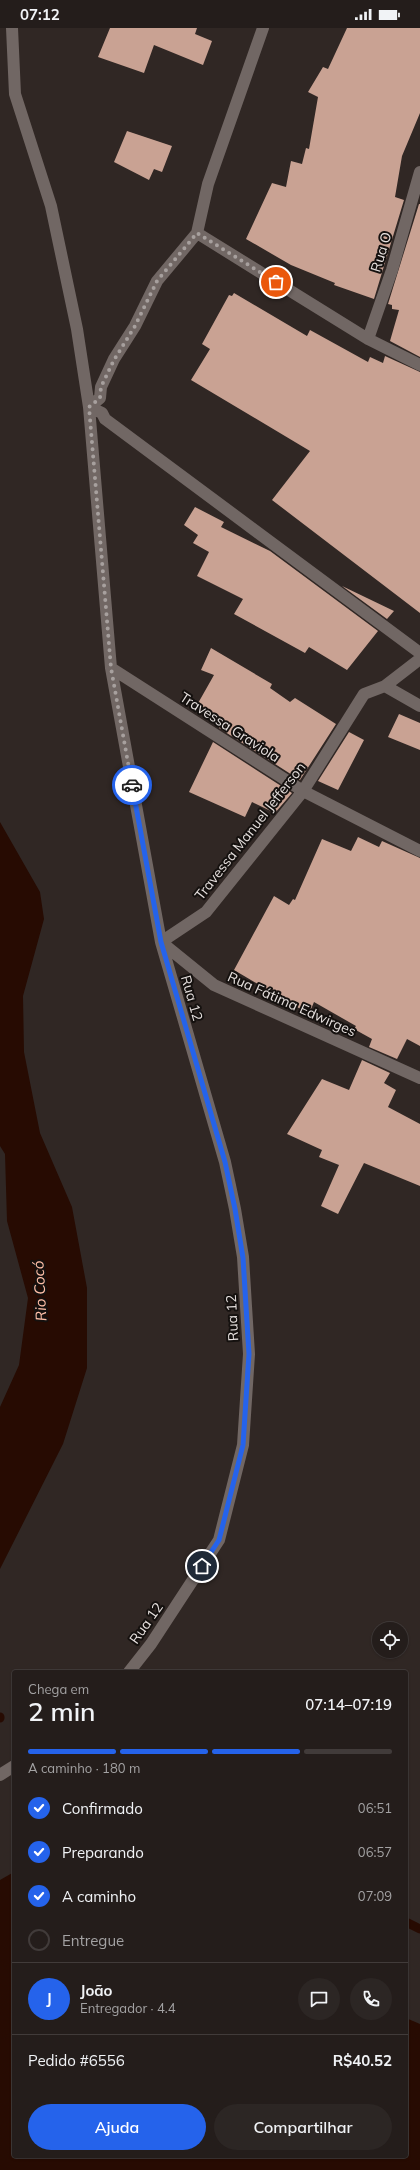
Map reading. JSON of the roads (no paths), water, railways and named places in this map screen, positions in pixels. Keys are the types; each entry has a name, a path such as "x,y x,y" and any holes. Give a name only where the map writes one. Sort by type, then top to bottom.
{"street":[{"name":"Rua 12","path":"12,28 14,94 51,206 77,329 89,407 111,668 161,942 225,1162 243,1258 249,1354 247,1403 243,1445 219,1540 151,1644 131,1670"},
{"path":"263,28 208,184 197,233 157,281 135,326 114,360 101,387 100,398 89,407 102,413 105,419 420,653"},
{"name":"Rua O","path":"368,339 392,270 420,172"},
{"path":"197,233 368,339 420,365"},
{"name":"Travessa Manuel Jefferson","path":"161,942 206,912 304,792 364,694 385,686 420,659"},
{"name":"Travessa Graviola","path":"111,668 304,792 420,851"},
{"path":"385,686 420,706"},
{"name":"Rua Fátima Edwirges","path":"161,942 214,985 420,1078"},
{"path":"0,1775 12,1767"}],"water":[{"name":"Rio Cocó","path":"0,822 40,892 44,919 23,996 24,1052 40,1133 72,1207 87,1288 87,1368 63,1444 0,1569 0,1407 19,1365 28,1298 7,1221 5,1154 0,1146"},
{"path":"12,1873 12,2158 408,2158 408,2019 420,2024 420,2170 0,2170 0,1880"}],"waterway":[{"path":"408,1923 420,1929"}]}
